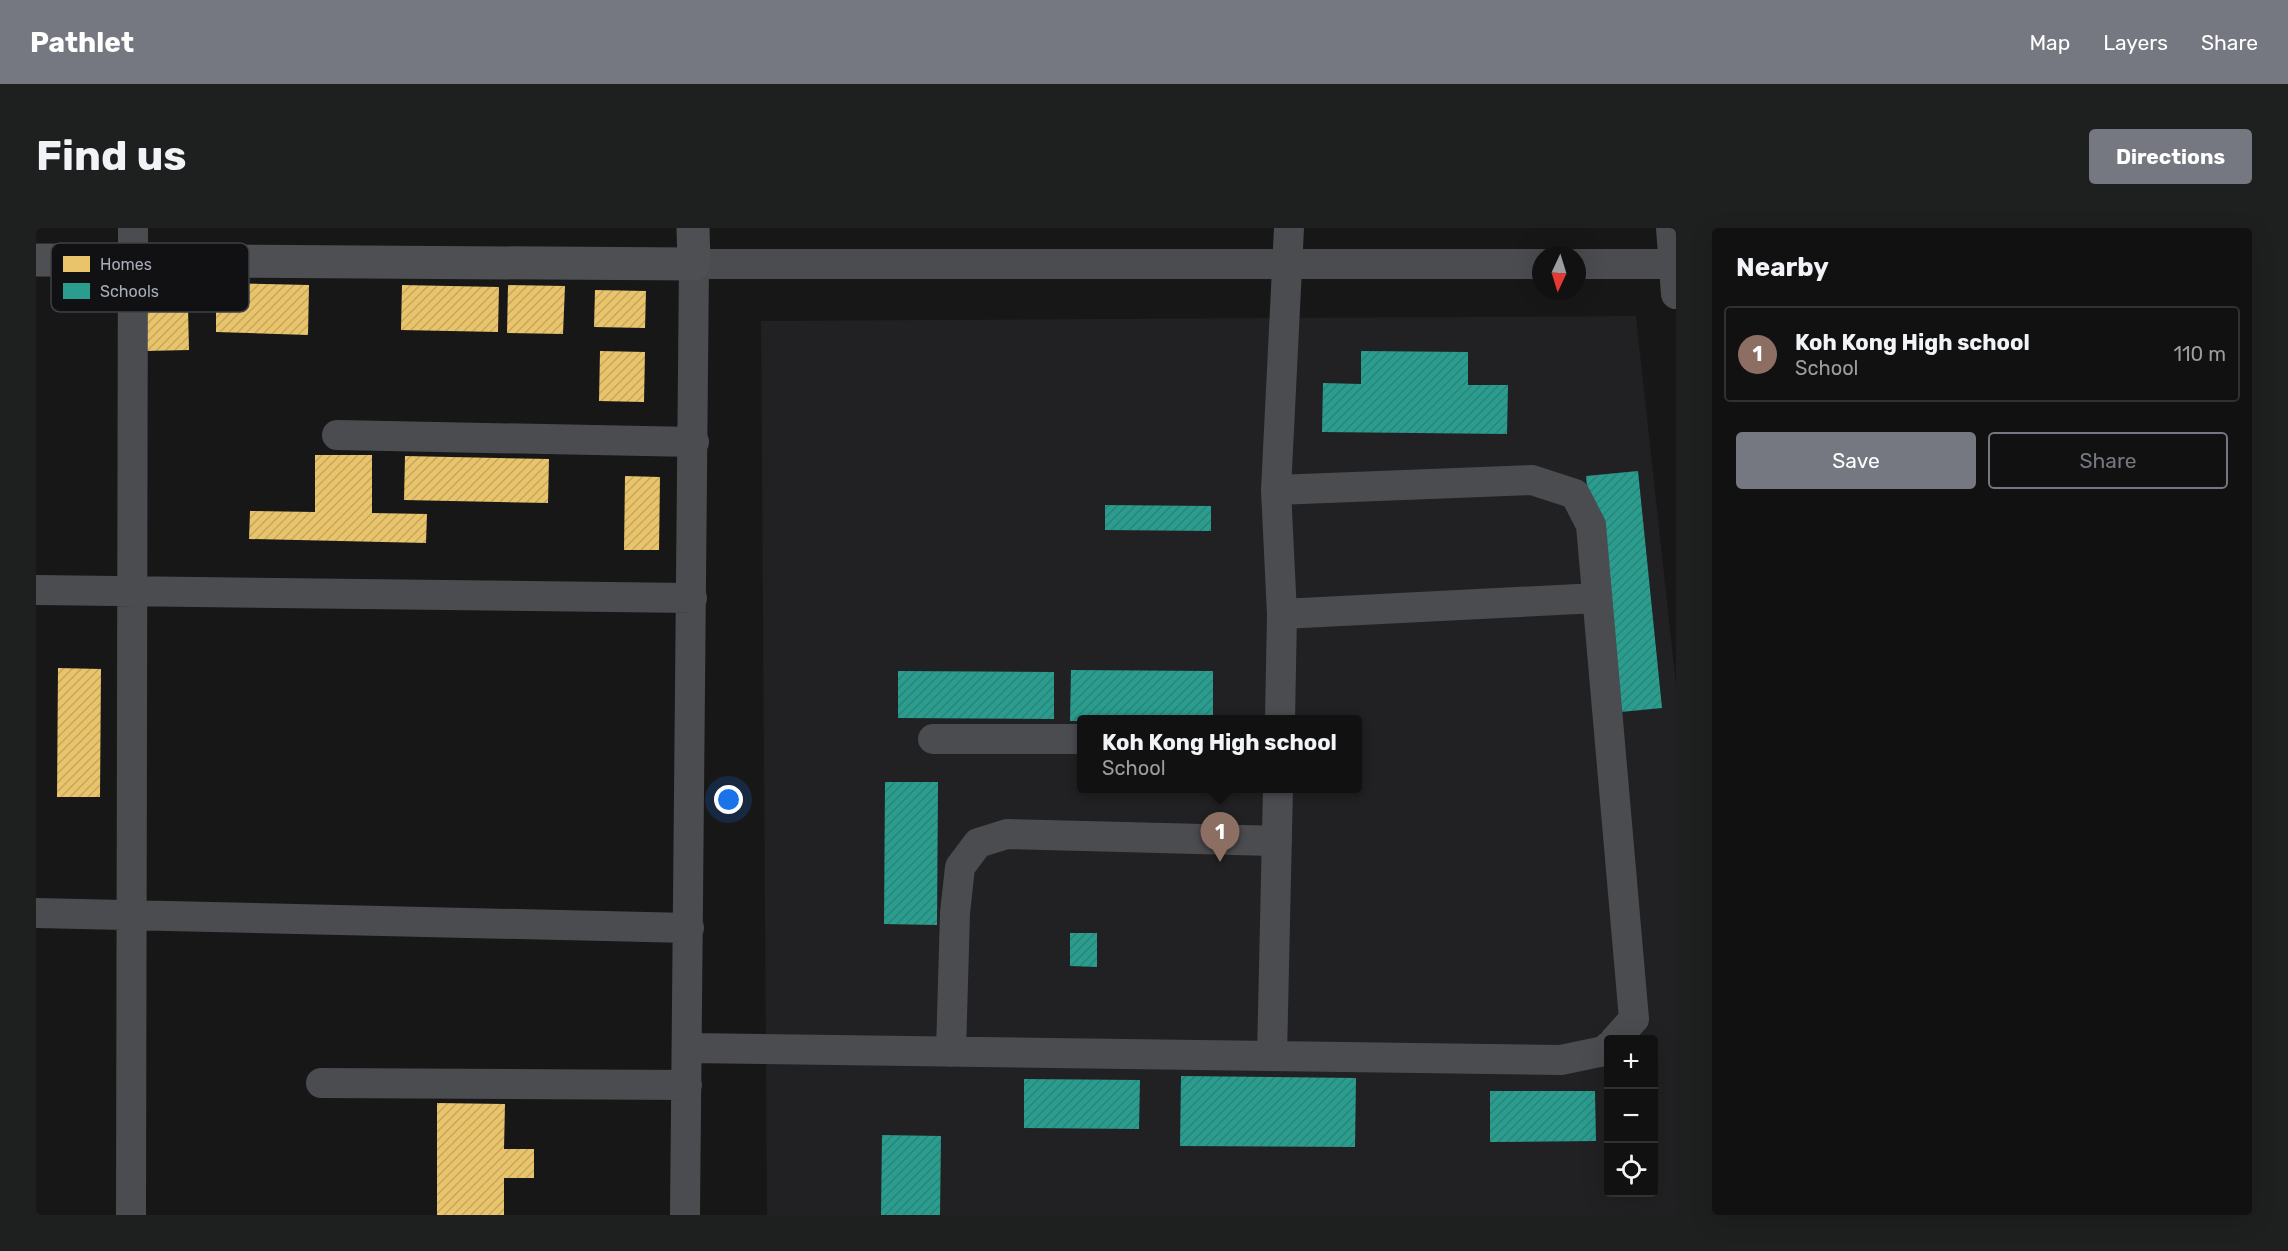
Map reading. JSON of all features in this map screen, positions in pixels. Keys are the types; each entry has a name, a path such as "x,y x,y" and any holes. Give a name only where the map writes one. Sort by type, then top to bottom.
{"main road":[{"path":"249,262 694,264 693,228"},
{"path":"36,260 51,260"}],"street":[{"path":"133,228 133,243"},
{"path":"1280,715 1282,614 1276,490 1289,228"},
{"path":"1671,228 1676,294"},
{"path":"685,1215 694,264 1532,264"},
{"path":"1586,264 1674,264"},
{"path":"131,1215 134,312"},
{"path":"337,435 694,442"},
{"path":"1276,490 1532,480 1575,494 1591,525 1634,1019 1620,1035"},
{"path":"36,590 692,598"},
{"path":"1282,614 1597,598"},
{"path":"933,739 1077,740"},
{"path":"1272,1056 1278,793"},
{"path":"951,1052 955,913 960,867 978,843 1007,834 1277,841"},
{"path":"36,913 688,928"},
{"path":"687,1048 1561,1060 1604,1051"},
{"path":"321,1083 687,1085"}],"shaded area":[{"path":"1636,316 1676,685 1676,1215 767,1215 761,321"}],"building: Homes":[{"path":"249,284 309,285 308,335 216,332 216,312 249,312"},
{"path":"402,285 499,287 498,332 401,330"},
{"path":"508,285 565,286 563,334 507,333"},
{"path":"595,290 646,291 645,328 594,327"},
{"path":"144,312 188,312 189,350 145,351"},
{"path":"600,351 645,352 644,402 599,401"},
{"path":"315,455 372,455 372,513 427,514 426,543 249,539 250,511 315,512"},
{"path":"405,456 549,459 548,503 404,500"},
{"path":"625,476 660,477 659,550 624,550"},
{"path":"58,668 101,669 100,797 57,797"},
{"path":"437,1103 505,1104 504,1149 534,1149 534,1178 504,1178 504,1215 437,1215"}],"building: Schools":[{"path":"1361,351 1468,352 1468,385 1508,385 1507,434 1322,432 1323,383 1361,384"},
{"path":"1638,471 1662,708 1610,713 1586,476"},
{"path":"1105,505 1211,506 1211,531 1105,530"},
{"path":"1071,670 1213,671 1213,715 1077,715 1077,721 1070,721"},
{"path":"898,671 1054,672 1054,719 898,718"},
{"path":"885,782 938,782 937,925 884,924"},
{"path":"1070,933 1097,933 1097,967 1070,966"},
{"path":"1181,1076 1356,1078 1355,1147 1180,1146"},
{"path":"1024,1079 1140,1080 1139,1129 1024,1128"},
{"path":"1490,1091 1595,1091 1596,1141 1490,1142"},
{"path":"882,1135 941,1136 940,1215 881,1215"}],"place":[{"name":"Koh Kong High school","path":"1220,862"}]}
